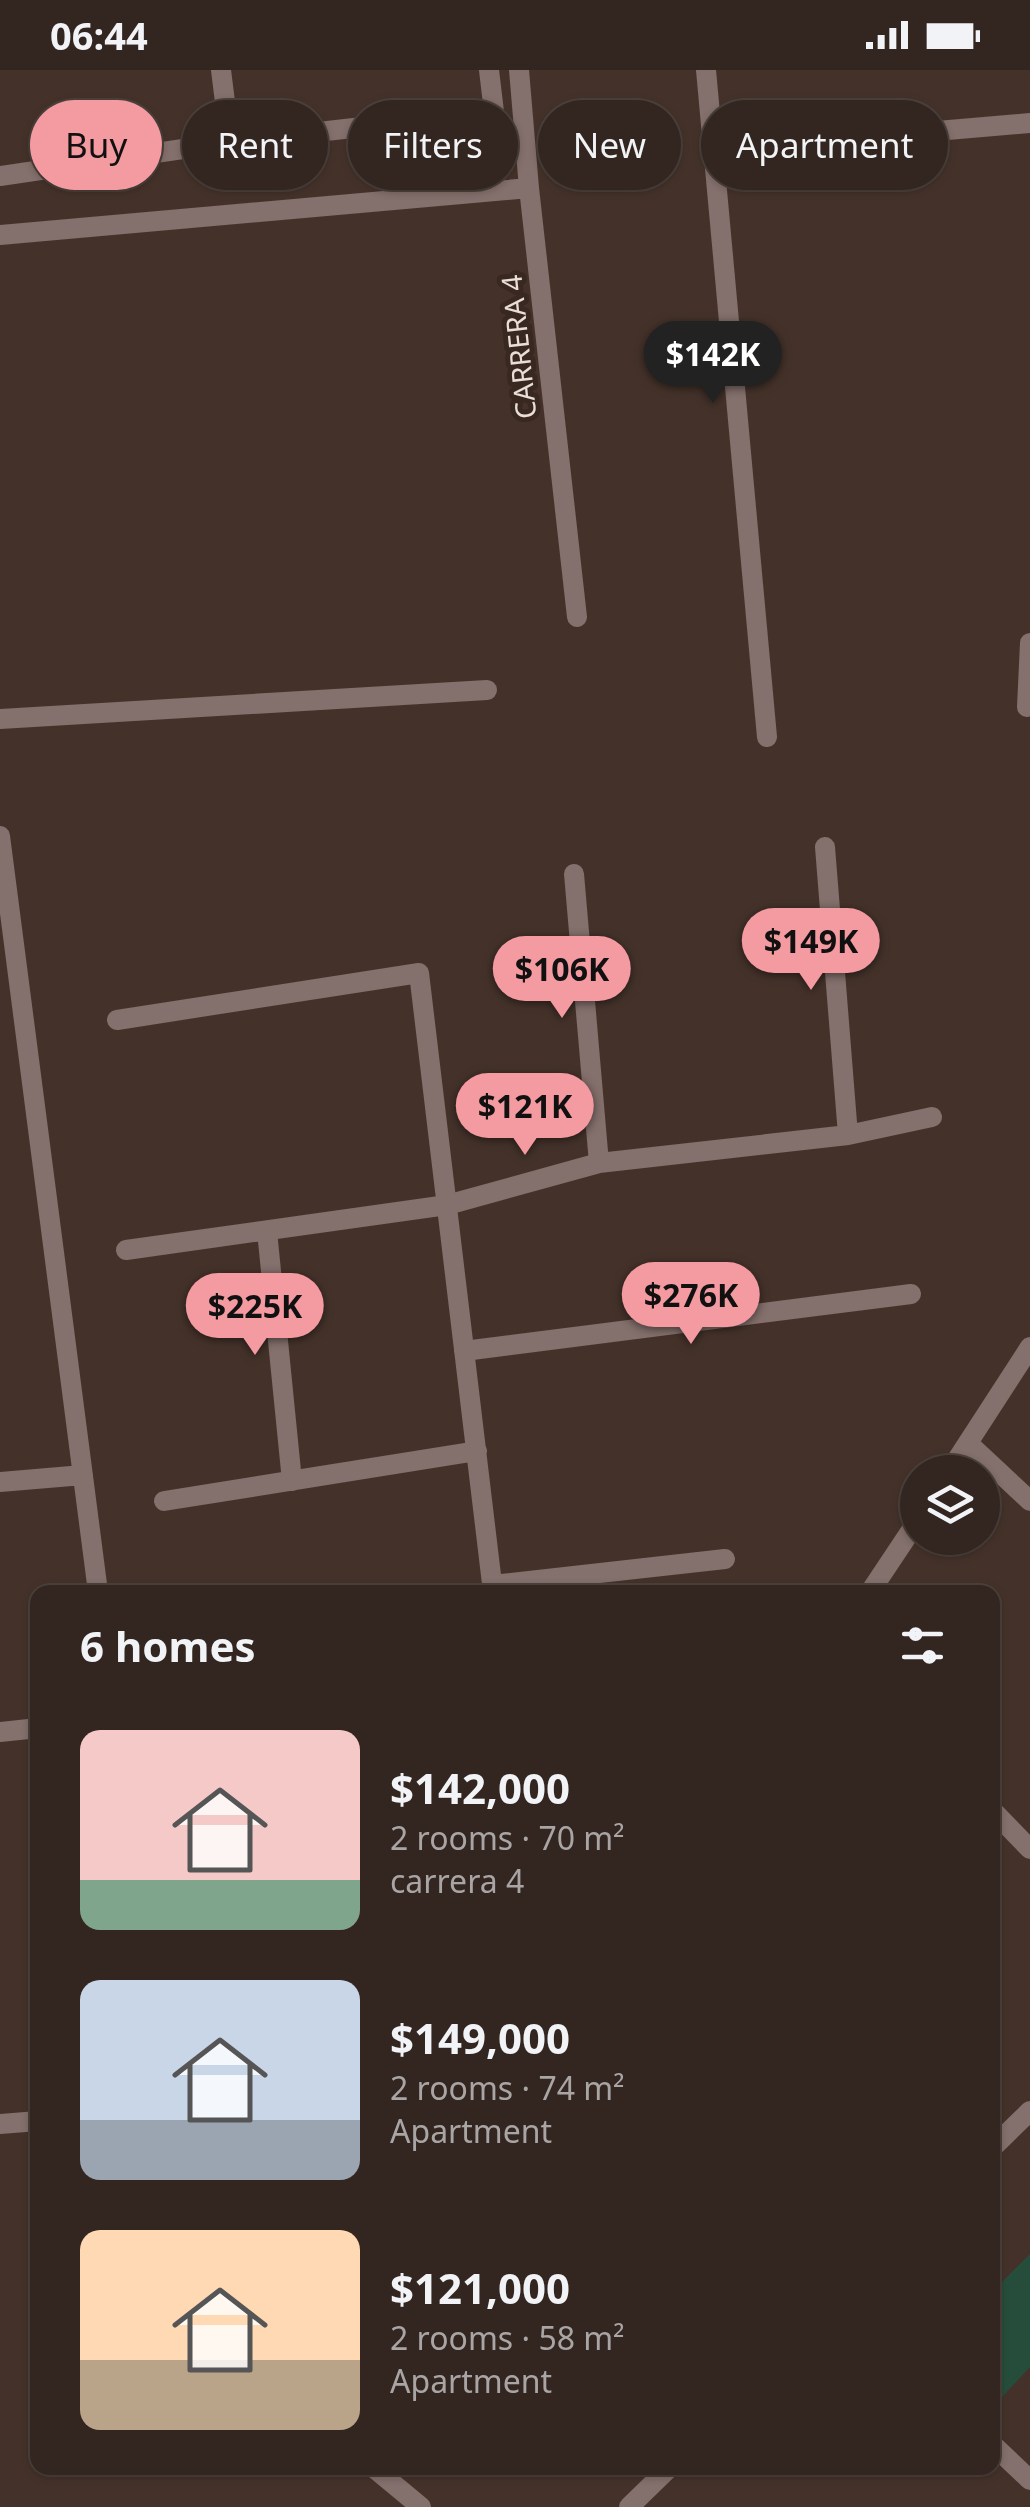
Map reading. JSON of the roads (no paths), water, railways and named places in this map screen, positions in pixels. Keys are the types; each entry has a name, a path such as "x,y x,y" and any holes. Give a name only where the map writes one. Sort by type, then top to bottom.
{"street":[{"path":"221,70 225,100"},
{"path":"328,131 494,112 489,70"},
{"name":"CARRERA 4","path":"520,70 529,188 577,617"},
{"path":"706,70 710,100"},
{"path":"948,131 1030,124"},
{"path":"0,176 182,149"},
{"path":"0,235 529,188"},
{"path":"719,190 767,736"},
{"path":"1026,707 1030,643"},
{"path":"0,719 487,690"},
{"path":"0,841 97,1585"},
{"path":"825,846 848,1135"},
{"path":"574,874 600,1163"},
{"path":"117,1020 419,973 493,1585"},
{"path":"126,1250 447,1205 600,1163 848,1135 932,1117"},
{"path":"266,1230 292,1481"},
{"path":"464,1351 911,1294"},
{"path":"960,1455 1030,1347"},
{"path":"968,1443 1030,1501"},
{"path":"164,1501 477,1451"},
{"path":"0,1482 82,1476"},
{"path":"875,1585 900,1547"},
{"path":"524,1585 725,1559"},
{"path":"0,1732 30,1729"},
{"path":"1000,1818 1030,1849"},
{"path":"1000,2141 1028,2116"},
{"path":"0,2124 30,2122"},
{"path":"1000,2452 1030,2480"},
{"path":"382,2475 420,2507"},
{"path":"629,2507 662,2475"}]}
